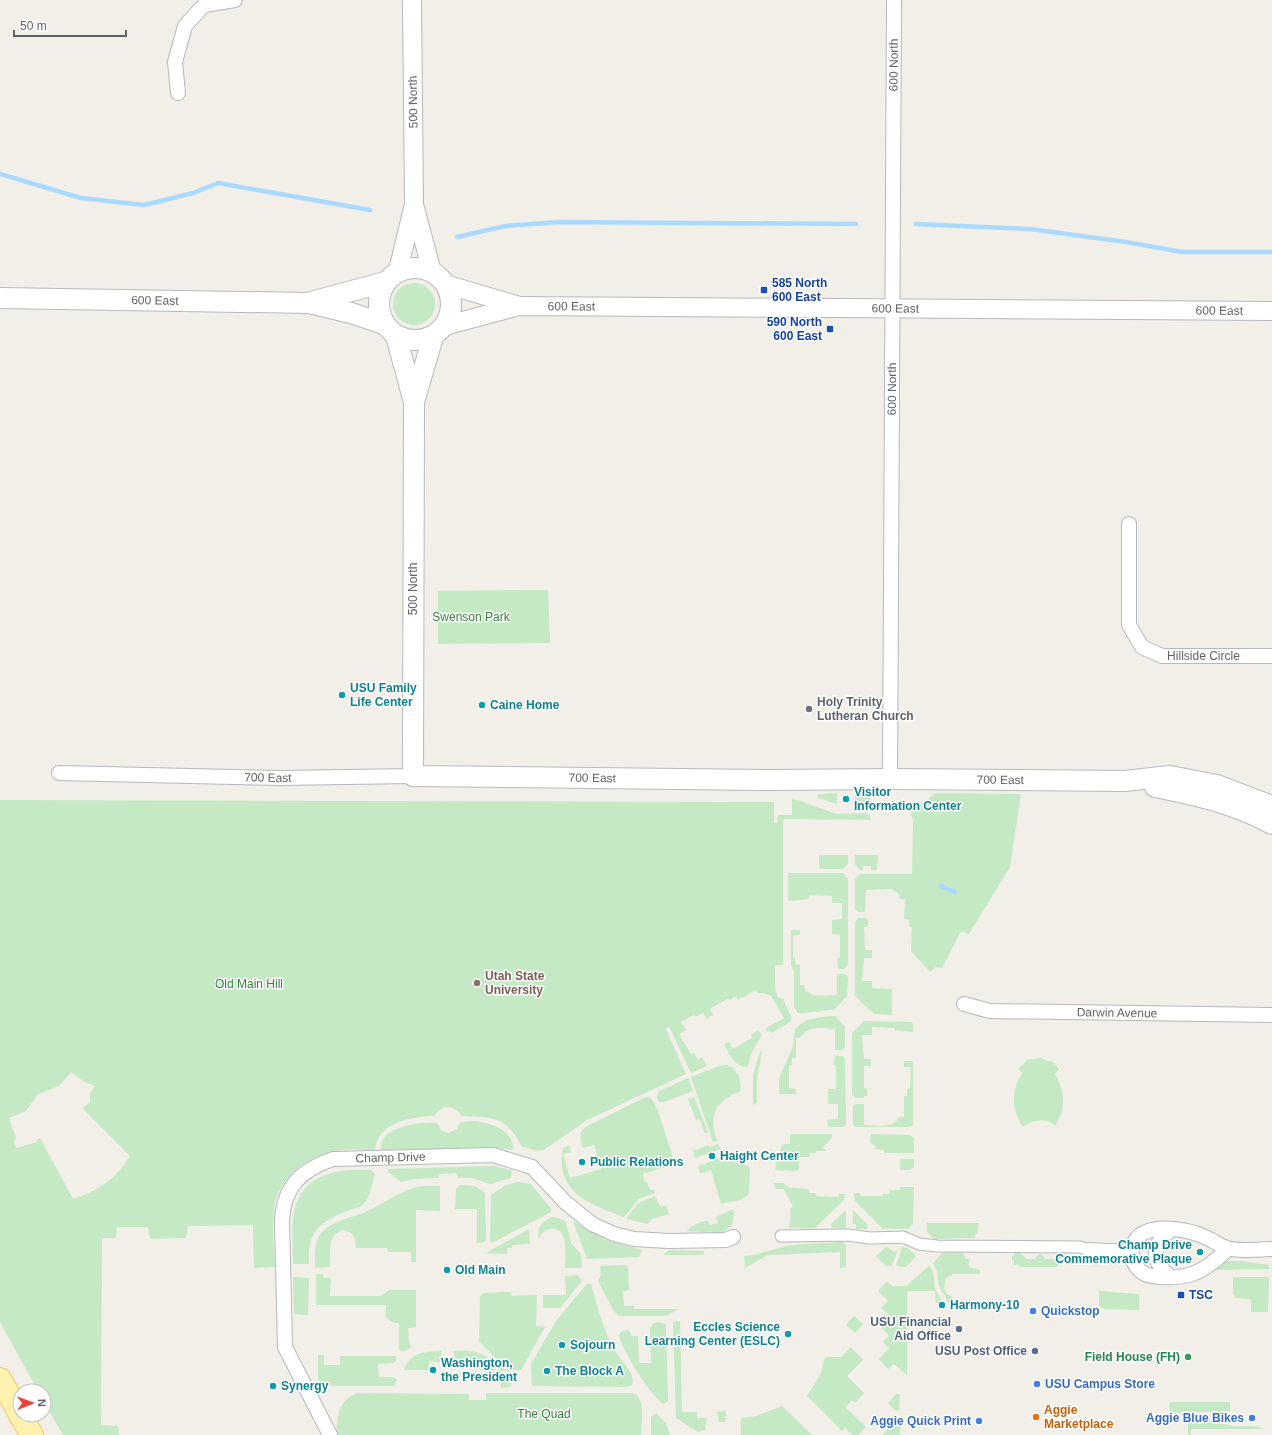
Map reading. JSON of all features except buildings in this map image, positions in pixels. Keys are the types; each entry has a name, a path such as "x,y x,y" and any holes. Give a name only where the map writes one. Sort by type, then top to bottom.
{"main road":[{"path":"406,268 419,268 439,278 450,296 451,310 438,331 416,341 390,330 378,307 379,295 392,277 406,268"},
{"name":"600 East","path":"309,303 392,277"},
{"name":"600 East","path":"0,298 309,303 351,313 390,330"},
{"name":"500 North","path":"390,330 414,402"},
{"name":"500 North","path":"412,776 414,402 438,331"},
{"name":"700 East","path":"412,776 773,780 890,779 1125,781 1170,776 1217,785 1272,806"},
{"name":"700 East","path":"1125,781 1213,800 1250,812 1272,824"},
{"path":"0,1379 12,1401"},
{"path":"25,1423 32,1435"}],"street":[{"path":"178,93 175,62 184,26 204,5 235,0"},
{"name":"500 North","path":"392,277 414,204 412,0"},
{"name":"600 North","path":"890,779 894,0"},
{"name":"500 North","path":"414,204 439,278"},
{"name":"600 East","path":"439,278 518,306"},
{"name":"600 East","path":"438,331 518,306 1272,311"},
{"name":"Hillside Circle","path":"1129,524 1129,625 1142,647 1162,656 1272,656"},
{"name":"700 East","path":"59,773 280,778 412,776"},
{"name":"Darwin Avenue","path":"964,1004 990,1011 1272,1015"},
{"name":"Champ Drive","path":"330,1435 285,1347 282,1220 283,1204 296,1181 306,1171 319,1164 333,1159 493,1155 532,1167 565,1202 592,1224 614,1234 634,1239 669,1241 726,1240 733,1237"},
{"path":"1228,1249 1209,1266 1187,1276 1144,1274 1133,1264 1131,1252 1139,1236 1146,1232 1172,1230 1196,1233 1228,1249 1272,1249"},
{"path":"1171,1276 1160,1267 1157,1262 1156,1254 1160,1239 1172,1230"},
{"path":"781,1236 848,1235 870,1238 903,1237 919,1244 937,1246 1080,1247 1089,1250 1131,1252"}],"green space":[{"path":"410,283 418,283 426,286 432,292 435,304 432,316 426,322 418,325 410,325 402,322 396,316 393,308 393,300 396,292 402,286"},
{"name":"Swenson Park","path":"548,590 550,643 438,644 438,591"},
{"path":"837,793 837,804 818,798 817,796 819,794"},
{"path":"935,793 1021,794 1010,867 969,934 961,931 942,968 936,967 930,972 911,951 912,927 909,926 909,920 904,919 905,899 900,899 898,893 892,889 866,890 865,912 858,912 855,909 855,879 860,874 912,874 913,820 911,815 913,806 925,802"},
{"path":"855,794 867,794 870,797 871,802 866,805 855,805"},
{"name":"Old Main Hill","path":"792,798 837,814 865,813 870,815 871,820 783,819 783,965 775,965 775,986 778,998 784,999 791,1021 772,1033 767,1031 765,1029 784,1018 771,996 758,993 756,990 738,1000 736,996 730,1000 729,998 710,1009 713,1015 707,1019 703,1013 695,1017 694,1015 681,1022 686,1030 679,1034 691,1054 694,1053 698,1060 702,1057 707,1066 691,1073 669,1026 666,1029 686,1074 587,1120 544,1150 536,1151 521,1146 516,1136 510,1129 497,1120 462,1116 456,1110 448,1107 441,1109 435,1116 398,1122 389,1127 377,1140 375,1150 341,1150 329,1152 307,1161 289,1176 277,1197 273,1223 275,1267 254,1268 253,1225 188,1226 186,1238 150,1239 148,1227 117,1227 116,1238 102,1238 101,1425 118,1426 119,1435 63,1435 52,1416 52,1383 34,1383 0,1322 0,800 774,802 774,823 777,823 778,815 792,815","holes":["71,1072 83,1081 95,1086 90,1093 90,1102 82,1108 130,1156 119,1171 106,1183 82,1196 73,1199 40,1138 37,1142 17,1148 14,1142 16,1138 9,1118 26,1111 38,1094 59,1086"]},
{"path":"819,855 848,855 848,864 843,869 819,869"},
{"path":"855,855 878,855 877,870 871,870 871,866 863,866 863,870 860,870 855,864"},
{"path":"788,873 843,873 848,879 848,965 844,969 838,969 837,958 840,958 840,935 832,934 832,920 842,919 842,903 832,903 832,896 809,895 809,899 788,901"},
{"path":"858,918 866,918 868,920 868,927 864,927 865,950 872,950 872,958 864,958 862,981 872,981 872,988 892,989 892,1015 874,1014 855,996 855,922"},
{"path":"791,930 800,930 800,935 793,935 793,957 795,958 796,965 800,965 800,985 804,985 808,992 822,996 837,995 837,974 845,974 848,977 847,996 835,1009 798,1013 794,1007 794,972 791,964"},
{"path":"835,1016 845,1027 845,1047 842,1050 835,1050 835,1029 815,1028 807,1031 800,1038 796,1038 796,1058 792,1058 792,1065 789,1066 789,1088 796,1089 796,1094 779,1094 779,1078 793,1047 795,1029 799,1025 809,1020 819,1017"},
{"path":"864,1021 911,1022 913,1024 913,1032 895,1030 895,1028 872,1027 872,1035 862,1035 864,1059 871,1059 871,1066 864,1066 864,1088 867,1089 867,1096 864,1096 864,1098 855,1098 852,1094 852,1033"},
{"path":"757,1031 762,1034 751,1054 748,1067 739,1065 730,1056 724,1044 729,1042 733,1049 752,1038 751,1035"},
{"path":"760,1051 762,1053 757,1079 757,1102 753,1105 753,1075"},
{"path":"835,1056 843,1056 845,1059 846,1124 844,1127 828,1127 827,1120 838,1119 838,1104 828,1104 828,1089 836,1089 836,1065 833,1065"},
{"path":"1040,1058 1054,1063 1059,1069 1055,1074 1061,1087 1063,1100 1061,1114 1055,1126 1048,1121 1039,1120 1023,1127 1016,1114 1014,1100 1016,1086 1022,1073 1018,1069 1027,1060"},
{"path":"904,1061 913,1061 913,1125 909,1127 855,1127 853,1124 853,1106 855,1104 864,1104 864,1125 884,1126 893,1124 899,1117 904,1117 904,1096 907,1096 907,1089 910,1088 911,1067 904,1067"},
{"path":"727,1065 737,1072 741,1091 725,1099 716,1110 713,1124 717,1141 713,1142 691,1077 719,1066"},
{"path":"688,1078 693,1091 664,1102 659,1102 657,1097 659,1091"},
{"path":"646,1097 651,1098 658,1111 675,1164 643,1174 644,1181 647,1182 650,1190 654,1190 655,1193 639,1199 624,1217 599,1207 577,1194 564,1176 562,1163 563,1148 569,1145 571,1152 563,1154 570,1178 601,1169 594,1145 583,1148 581,1138 582,1131 587,1126"},
{"path":"694,1097 708,1132 705,1134 700,1119 696,1120 688,1099"},
{"path":"475,1121 494,1126 506,1133 510,1137 513,1150 495,1148 381,1150 382,1142 386,1136 402,1127 421,1123 437,1123 442,1131 448,1133 457,1129 460,1122"},
{"path":"790,1134 832,1134 832,1138 823,1147 826,1151 809,1153 809,1157 799,1157 799,1169 797,1171 775,1170 777,1158 783,1144 790,1144"},
{"path":"871,1134 910,1135 914,1139 914,1153 884,1153 884,1150 874,1149 876,1147 870,1142"},
{"path":"718,1144 721,1149 695,1158 693,1151 709,1145 709,1147"},
{"path":"749,1151 753,1151 755,1152 755,1160 749,1161 746,1158 746,1154"},
{"path":"726,1156 734,1162 750,1167 749,1194 741,1200 721,1204 711,1170 700,1173 698,1166"},
{"path":"900,1159 914,1159 914,1167 910,1170 900,1170"},
{"path":"494,1166 512,1170 511,1178 490,1184 472,1178 458,1178 456,1173 440,1174 438,1178 414,1179 401,1182 388,1172 388,1169"},
{"path":"348,1170 371,1170 375,1174 366,1201 360,1207 337,1215 322,1224 313,1236 310,1244 309,1264 293,1264 294,1215 297,1202 304,1190 314,1181 328,1174"},
{"path":"517,1182 531,1184 551,1209 551,1212 492,1243 490,1241 491,1195 504,1186"},
{"path":"774,1183 783,1183 790,1188 809,1189 809,1193 816,1193 816,1196 839,1197 839,1194 845,1194 843,1201 815,1228 789,1228 791,1215 790,1208 793,1207 784,1189 776,1189"},
{"path":"460,1185 475,1186 485,1193 486,1239 484,1242 477,1243 477,1209 455,1209 456,1189"},
{"path":"421,1186 440,1186 440,1211 416,1210 416,1262 411,1262 411,1252 388,1252 387,1248 356,1248 354,1236 350,1232 343,1230 334,1236 330,1245 330,1267 315,1268 317,1240 326,1228 336,1222 363,1213 399,1194"},
{"path":"900,1187 914,1187 913,1224 908,1229 883,1229 855,1201 854,1193 860,1193 861,1196 883,1196 883,1194 890,1194 890,1190 900,1190"},
{"path":"655,1196 660,1206 666,1206 669,1214 652,1219 648,1224 626,1219 638,1203"},
{"path":"733,1209 732,1225 724,1232 716,1233 687,1231 694,1225 702,1222 708,1221 710,1225 718,1223 716,1217"},
{"path":"846,1210 846,1228 832,1228 831,1224"},
{"path":"853,1210 867,1224 867,1229 856,1229 856,1224 853,1224"},
{"path":"552,1217 559,1218 566,1222 571,1243 581,1254 582,1268 565,1268 566,1250 564,1237 561,1232 556,1229 546,1230 539,1239 538,1231 540,1225"},
{"path":"573,1221 606,1240 642,1250 639,1257 587,1259"},
{"path":"927,1223 979,1223 975,1238 934,1239 927,1232"},
{"path":"529,1229 530,1244 512,1245 512,1248 507,1248 507,1254 486,1253"},
{"path":"843,1242 846,1246 846,1267 840,1268 840,1252 768,1255 745,1268 744,1256 794,1245"},
{"path":"886,1247 894,1252 897,1251 892,1266 886,1266 876,1256"},
{"path":"902,1247 908,1248 916,1256 906,1267 896,1266"},
{"path":"669,1250 704,1251 704,1255 663,1255"},
{"path":"942,1253 963,1253 966,1259 969,1259 969,1267 980,1270 980,1274 953,1274 946,1278 944,1288 947,1294 953,1297 953,1303 947,1303 946,1297 939,1285 933,1263"},
{"path":"1014,1253 1020,1253 1027,1259 1034,1259 1040,1254 1046,1259 1054,1259 1059,1254 1065,1254 1067,1256 1056,1267 1019,1267 1018,1264 1014,1265 1014,1260 1012,1260"},
{"path":"1227,1261 1242,1261 1269,1265 1269,1269 1214,1270 1220,1263"},
{"path":"626,1265 628,1267 629,1290 623,1291 624,1306 634,1306 634,1309 679,1309 666,1316 619,1316 614,1311 598,1281 601,1275 600,1266"},
{"path":"929,1266 933,1271 935,1288 942,1303 936,1303 935,1291 907,1291 907,1375 894,1364 888,1369 879,1359 889,1348 883,1342 889,1335 878,1325 888,1314 881,1308 888,1301 878,1291 887,1281 892,1286 906,1286"},
{"path":"316,1274 323,1274 323,1278 331,1278 330,1296 381,1296 389,1290 416,1290 416,1327 408,1328 411,1347 404,1352 399,1349 399,1323 394,1323 386,1317 386,1305 316,1305"},
{"path":"578,1275 582,1281 560,1308 543,1308 543,1295 566,1295 565,1276"},
{"path":"293,1277 309,1278 308,1315 294,1314"},
{"path":"1233,1277 1269,1277 1268,1312 1251,1312 1251,1299 1235,1298 1233,1295"},
{"path":"587,1284 591,1284 605,1330 613,1347 631,1373 633,1381 632,1385 627,1387 532,1386 531,1364 556,1321"},
{"path":"1099,1291 1139,1294 1139,1310 1104,1309 1099,1305"},
{"path":"511,1292 511,1296 537,1295 536,1326 545,1327 521,1370 500,1371 495,1358 479,1341 480,1296 484,1293"},
{"path":"854,1316 863,1324 855,1333 846,1325"},
{"path":"680,1321 682,1412 697,1412 697,1418 707,1418 705,1430 698,1432 676,1418 673,1322"},
{"path":"658,1322 666,1324 668,1401 663,1404 651,1392 637,1372 625,1351 619,1335 622,1331 628,1330 631,1336 638,1336 639,1363 651,1363 650,1328 654,1323"},
{"path":"851,1347 863,1360 847,1376 864,1393 855,1403 852,1400 845,1407 866,1427 858,1435 852,1435 845,1428 842,1431 807,1396 820,1375 825,1357 841,1357"},
{"path":"441,1351 441,1362 429,1361 429,1370 404,1370 414,1356 423,1353"},
{"path":"454,1351 479,1353 490,1359 495,1371 480,1370 479,1361 455,1361"},
{"path":"318,1355 324,1355 324,1365 340,1365 340,1356 396,1356 396,1361 393,1363 378,1364 379,1377 393,1377 397,1379 394,1386 318,1386"},
{"path":"511,1376 511,1387 501,1388 501,1377"},
{"name":"The Quad","path":"357,1393 469,1394 469,1400 486,1400 486,1393 631,1393 636,1395 641,1404 641,1435 338,1435 336,1432 340,1409 346,1400"},
{"path":"896,1394 900,1394 899,1411 895,1410 888,1403"},
{"path":"1169,1402 1230,1402 1230,1411 1170,1413"},
{"path":"782,1406 812,1435 741,1435 741,1418 756,1416"},
{"path":"726,1411 725,1422 719,1422 717,1412"},
{"path":"656,1413 666,1423 670,1435 651,1435 651,1417"},
{"path":"1193,1418 1233,1426 1253,1426 1264,1429 1191,1429 1191,1435 1188,1435 1188,1420"},
{"path":"895,1422 900,1422 900,1435 882,1435"}],"waterway":[{"path":"0,174 81,198 144,205 193,193 218,183 370,210"},
{"path":"457,237 505,226 559,222 856,224"},
{"path":"916,224 1030,229 1126,242 1182,252 1272,252"},
{"path":"941,886 955,892"}],"place":[{"name":"585 North 600 East","path":"764,290"},
{"name":"590 North 600 East","path":"830,329"},
{"name":"USU Family Life Center","path":"342,695"},
{"name":"Caine Home","path":"482,705"},
{"name":"Holy Trinity Lutheran Church","path":"809,709"},
{"name":"Visitor Information Center","path":"846,799"},
{"name":"Utah State University","path":"477,983"},
{"name":"Haight Center","path":"712,1156"},
{"name":"Public Relations","path":"582,1162"},
{"name":"Champ Drive Commemorative Plaque","path":"1200,1252"},
{"name":"Old Main","path":"447,1270"},
{"name":"TSC","path":"1181,1295"},
{"name":"Harmony-10","path":"942,1305"},
{"name":"Quickstop","path":"1033,1311"},
{"name":"USU Financial Aid Office","path":"959,1329"},
{"name":"Eccles Science Learning Center (ESLC)","path":"788,1334"},
{"name":"Sojourn","path":"562,1345"},
{"name":"USU Post Office","path":"1035,1351"},
{"name":"Field House (FH)","path":"1188,1357"},
{"name":"Washington, the President","path":"433,1370"},
{"name":"The Block A","path":"547,1371"},
{"name":"USU Campus Store","path":"1037,1384"},
{"name":"Synergy","path":"273,1386"},
{"name":"Aggie Marketplace","path":"1036,1417"},
{"name":"Aggie Blue Bikes","path":"1252,1418"},
{"name":"Aggie Quick Print","path":"979,1421"}]}
